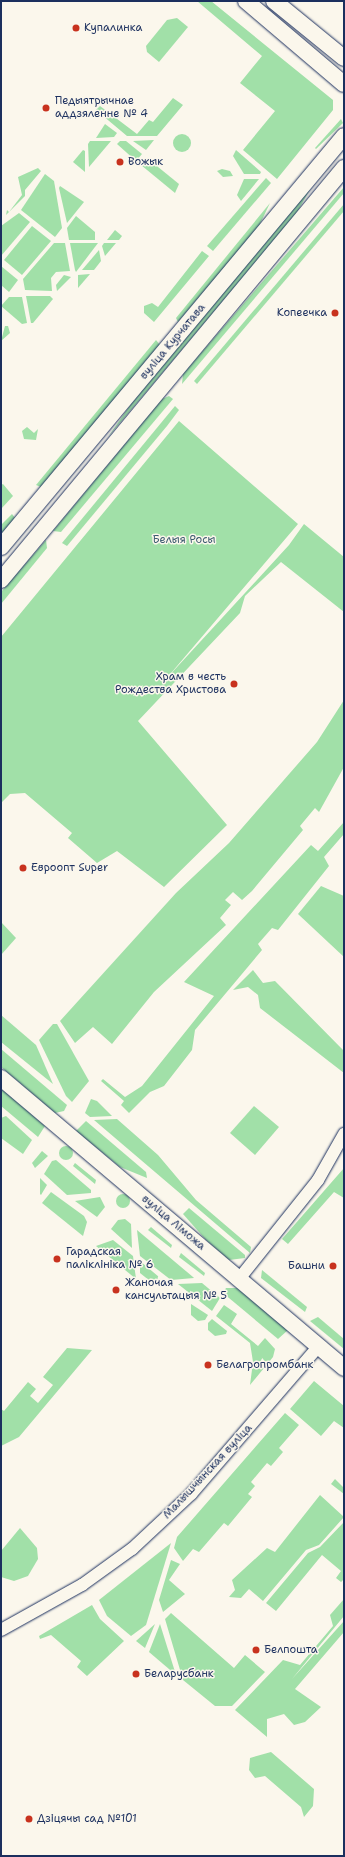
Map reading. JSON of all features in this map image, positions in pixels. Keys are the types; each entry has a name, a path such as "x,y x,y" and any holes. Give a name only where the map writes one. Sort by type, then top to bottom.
{"main road":[{"path":"246,1 344,84"},
{"path":"274,1 344,58"},
{"name":"вуліца Курчатава","path":"1,547 344,136"},
{"name":"вуліца Курчатава","path":"1,580 344,168"},
{"path":"39,502 55,515"},
{"name":"вуліца Ліможа","path":"1,1078 344,1368"}],"street":[{"path":"239,1279 318,1180 344,1134"},
{"name":"Малышчынская вуліца","path":"1,1630 82,1585 132,1549 191,1494 318,1347"}],"green space":[{"path":"197,1 211,1 333,100 333,110 277,179 243,150 275,111 240,83 262,56"},
{"path":"177,18 188,27 159,62 147,52 146,46 167,20"},
{"path":"173,98 183,105 157,136 127,136 96,110 100,106 137,134 149,120 153,122"},
{"path":"341,119 343,123 316,149 315,148"},
{"path":"105,124 117,133 114,137 96,138"},
{"path":"178,134 186,134 191,139 189,150 186,152 178,152 173,147 173,139"},
{"path":"154,140 146,150 133,141"},
{"path":"90,141 111,141 89,167 88,144"},
{"path":"120,141 126,141 142,154 136,161 117,144"},
{"path":"83,150 85,151 85,172 73,162"},
{"path":"236,150 261,172 260,174 244,174 233,156"},
{"path":"147,158 179,184 175,193 141,165"},
{"path":"38,168 41,171 25,190 25,196 9,212 22,195 18,177"},
{"path":"222,169 230,171 233,176 223,177 217,171"},
{"path":"45,174 54,181 62,228 55,237 21,210"},
{"path":"266,178 271,183 213,251 207,246"},
{"path":"244,179 259,179 241,201 237,195"},
{"path":"313,184 295,216 108,437 131,404"},
{"path":"60,186 84,202 67,223 59,188"},
{"path":"344,187 344,193 182,384 183,374"},
{"path":"270,203 258,228 178,322 176,318"},
{"path":"344,204 344,211 197,384 194,381"},
{"path":"19,213 30,222 1,256 1,226"},
{"path":"76,216 95,232 95,240 69,240 67,228"},
{"path":"32,226 51,241 22,275 4,260"},
{"path":"115,230 122,236 119,240 107,240"},
{"path":"54,243 65,243 70,271 56,272 51,278 52,291 25,290 23,279"},
{"path":"70,243 98,243 76,272 75,270"},
{"path":"104,243 116,243 105,256 102,246"},
{"path":"99,250 101,261 94,270 82,270"},
{"path":"202,251 209,256 154,322 144,313 144,306 152,303 158,307"},
{"path":"1,266 18,280 9,292 1,285"},
{"path":"90,274 78,288 78,275"},
{"path":"64,275 71,277 57,291 56,285"},
{"path":"26,296 50,296 53,299 33,323 31,323"},
{"path":"9,297 22,297 27,323 22,324 1,306"},
{"path":"5,326 8,326 10,333 1,341"},
{"path":"156,340 160,345 41,487 36,485"},
{"path":"169,396 173,399 61,532 53,531 162,399"},
{"path":"175,406 179,410 167,426 67,546 62,543"},
{"name":"Белыя Росы","path":"179,421 298,524 166,679 289,545 304,524 344,557 344,612 281,562 245,596 240,613 138,721 227,825 164,887 117,851 97,863 68,838 72,833 25,793 10,794 1,803 1,637"},
{"path":"27,427 34,433 38,429 36,440 24,439 22,431"},
{"path":"3,484 13,496 1,509 1,485"},
{"path":"12,514 15,518 1,535 1,525"},
{"path":"46,540 47,548 1,604 1,592"},
{"path":"344,700 344,767 319,812 315,808 300,826 303,830 252,891 242,900 233,892 225,900 231,905 220,918 226,925 154,992 112,1044 93,1027 75,1043 60,1021 176,893 229,843 317,742"},
{"path":"344,822 344,834 324,857 329,866 278,930 272,928 258,944 262,950 195,1030 192,1050 164,1086 150,1092 129,1113 121,1105 124,1101 101,1081 103,1079 125,1097 142,1086 214,996 184,982 311,845 318,851"},
{"path":"321,886 344,896 344,957 298,914"},
{"path":"1,922 16,938 1,955"},
{"path":"253,970 263,983 275,981 344,1051 344,1073 260,1008 258,995 248,987 233,990"},
{"path":"1,1015 36,1045 53,1084 1,1042"},
{"path":"53,1024 57,1024 89,1081 72,1102 66,1096 39,1040"},
{"path":"1,1049 67,1105 64,1111 55,1113 1,1067"},
{"path":"1,1088 45,1126 38,1137 1,1106"},
{"path":"91,1099 97,1101 112,1116 90,1117 85,1113"},
{"path":"254,1106 279,1127 255,1155 230,1133"},
{"path":"6,1116 32,1140 23,1154 1,1138 1,1118"},
{"path":"117,1119 158,1155 196,1200 251,1247 250,1253 94,1120"},
{"path":"86,1121 146,1172 147,1178 120,1167 76,1131"},
{"path":"66,1146 71,1148 73,1153 71,1158 66,1160 61,1158 59,1153 61,1148"},
{"path":"42,1151 48,1156 35,1168 32,1163"},
{"path":"56,1160 91,1190 91,1193 67,1195 44,1174 52,1161"},
{"path":"75,1163 96,1180 95,1184 73,1166"},
{"path":"344,1168 344,1198 334,1192 288,1244 282,1239"},
{"path":"40,1178 47,1185 41,1195 40,1194"},
{"path":"51,1192 84,1216 87,1222 83,1236 42,1203"},
{"path":"120,1194 126,1194 130,1198 130,1204 126,1208 120,1208 116,1204 116,1198"},
{"path":"100,1197 105,1207 97,1217 75,1201"},
{"path":"189,1208 245,1255 245,1258 229,1260 206,1240 183,1214"},
{"path":"125,1219 131,1224 132,1248 111,1229 118,1220"},
{"path":"151,1227 172,1245 171,1248 148,1230"},
{"path":"137,1230 194,1278 171,1280 140,1256"},
{"path":"113,1240 133,1256 136,1279 96,1246"},
{"path":"181,1253 205,1273 204,1276 179,1257"},
{"path":"140,1261 159,1277 159,1280 150,1281 140,1273"},
{"path":"262,1270 307,1307 305,1312 261,1278"},
{"path":"202,1283 220,1298 212,1311 178,1284"},
{"path":"226,1288 238,1288 288,1330 278,1339 223,1293"},
{"path":"191,1304 208,1315 205,1320 198,1321 191,1315"},
{"path":"224,1305 237,1314 231,1324 258,1346 265,1338 275,1349 273,1357 250,1385 253,1362 250,1343 216,1316"},
{"path":"318,1317 344,1339 344,1349 310,1321"},
{"path":"212,1319 227,1331 226,1334 215,1336 208,1330 208,1323"},
{"path":"67,1348 92,1350 19,1437 1,1446 1,1409 4,1411 28,1382 36,1389 30,1396 38,1403 53,1385 43,1377"},
{"path":"314,1381 344,1406 344,1428 334,1421 321,1436 290,1409"},
{"path":"285,1413 299,1425 279,1448 283,1452 271,1466 267,1463 251,1482 255,1486 248,1494 252,1497 228,1526 224,1523 199,1552 193,1549 183,1561 174,1548 177,1537"},
{"path":"335,1479 344,1488 344,1494 331,1484"},
{"path":"320,1495 344,1517 319,1545 306,1550 263,1601 249,1589 241,1598 229,1597 235,1590 232,1580 267,1548 275,1552"},
{"path":"344,1522 344,1579 341,1582 336,1578 341,1571 322,1555 276,1611 266,1603 308,1553 320,1547"},
{"path":"20,1528 37,1548 38,1559 28,1576 14,1581 1,1577 1,1551"},
{"path":"171,1543 146,1625 131,1636 107,1616 99,1600"},
{"path":"171,1560 180,1564 169,1580 185,1594 163,1612 159,1600"},
{"path":"344,1599 344,1616 292,1679 344,1621 344,1632 295,1689 321,1707 305,1722 294,1725 284,1714 267,1719 267,1737 235,1710 283,1660 300,1665 333,1626 330,1615"},
{"path":"92,1605 100,1619 124,1641 87,1676 77,1667 81,1661 51,1635 40,1639 39,1636"},
{"path":"171,1613 234,1668 245,1655 265,1672 232,1706 215,1706 183,1680 165,1619"},
{"path":"155,1624 145,1648 136,1641"},
{"path":"160,1624 176,1675 149,1652"},
{"path":"271,1752 314,1789 313,1806 304,1817 301,1807 265,1776 255,1778 249,1770 250,1758"}],"place":[{"name":"Купалинка","path":"76,28"},
{"name":"Педыятрычнае аддзяленне № 4","path":"46,108"},
{"name":"Вожык","path":"120,162"},
{"name":"Копеечка","path":"335,313"},
{"name":"Храм в честь Рождества Христова","path":"234,684"},
{"name":"Евроопт Super","path":"23,868"},
{"name":"Гарадская паліклініка № 6","path":"57,1259"},
{"name":"Башни","path":"333,1266"},
{"name":"Жаночая кансультацыя № 5","path":"116,1290"},
{"name":"Белагропромбанк","path":"208,1365"},
{"name":"Белпошта","path":"256,1650"},
{"name":"Беларусбанк","path":"136,1674"},
{"name":"Дзіцячы сад №101","path":"29,1819"}]}
